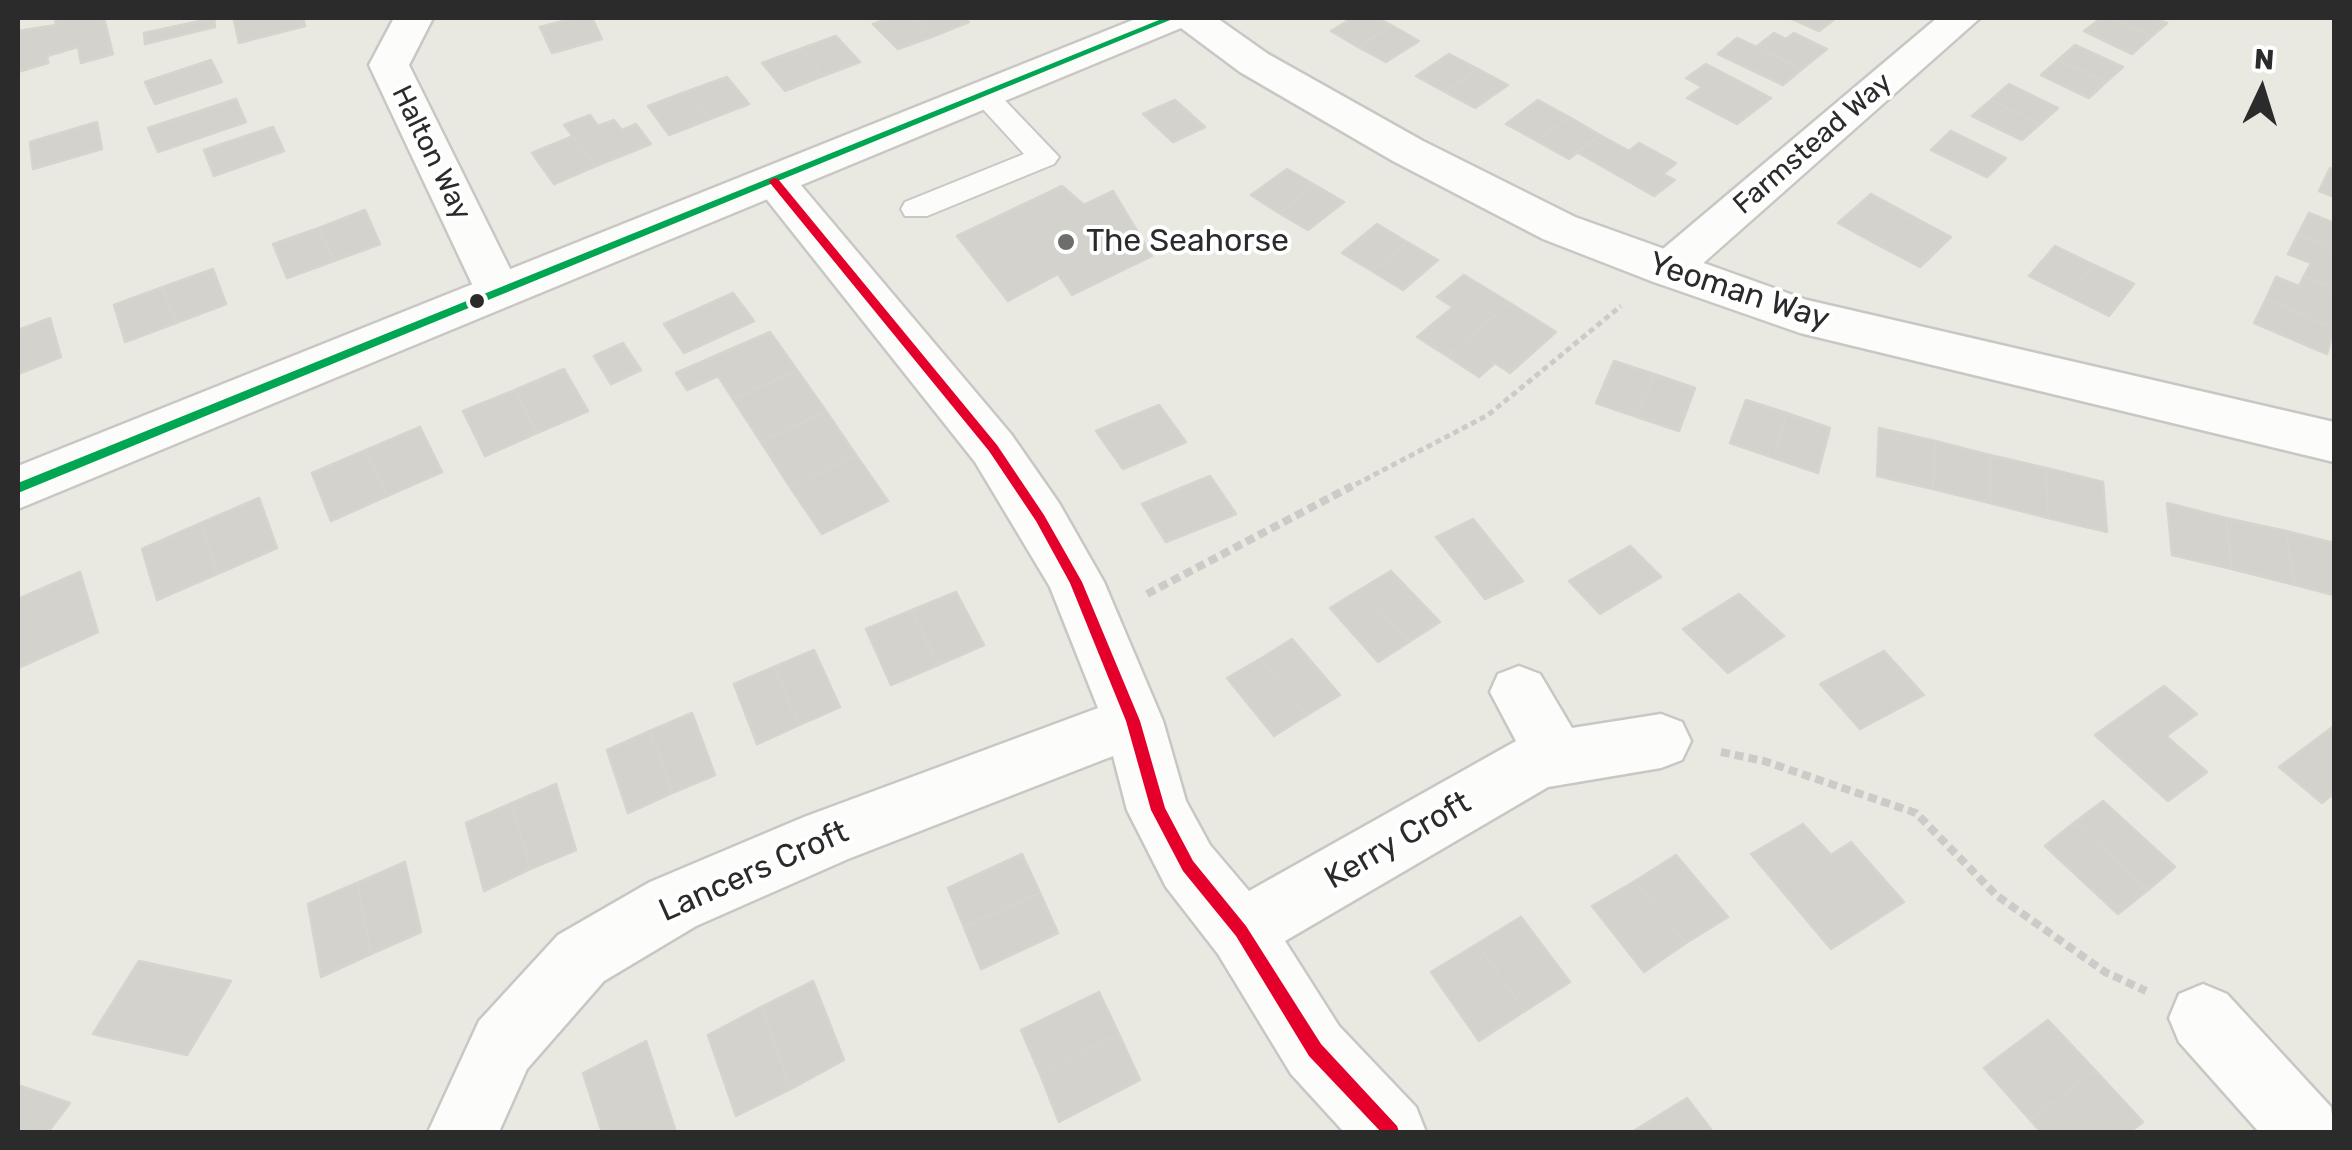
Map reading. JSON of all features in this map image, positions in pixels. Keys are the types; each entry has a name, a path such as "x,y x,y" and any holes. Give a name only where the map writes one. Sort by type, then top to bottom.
{"street":[{"name":"Halton Way","path":"413,18 389,65 497,289"},
{"path":"18,488 497,289 774,182 1171,18"},
{"name":"Yeoman Way","path":"1192,18 1254,64 1408,151 1559,228 1666,270 1800,316 2334,442"},
{"name":"Farmstead Way","path":"1666,270 1960,18"},
{"path":"774,182 994,448 1076,582 1133,722 1158,810 1188,866 1241,932 1315,1050 1390,1132"},
{"path":"1519,692 1558,757"},
{"name":"Lancers Croft","path":"464,1132 503,1045 581,958 674,904 775,860 1133,722"},
{"name":"Kerry Croft","path":"1241,932 1538,761 1661,741"},
{"path":"2203,1018 2306,1132"}],"lane":[{"path":"916,210 1044,157 984,94"}],"path":[{"path":"1092,622 1488,414 1666,270"},
{"path":"1661,741 1764,761 1916,813 1996,895 2105,972 2203,1018"}],"building":[{"path":"55,18 104,18 113,54 81,63 78,47 47,56 48,63 18,72 18,31 56,25"},
{"path":"214,18 215,27 145,44 144,33"},
{"path":"303,18 305,26 239,43 234,20"},
{"path":"592,18 602,39 552,53 540,27"},
{"path":"889,18 916,18 934,36 898,49 873,24"},
{"path":"916,18 964,18 969,22 934,36"},
{"path":"1352,18 1376,18 1391,25 1358,47 1331,31"},
{"path":"1790,18 1836,18 1819,31"},
{"path":"2101,18 2111,18 2152,36 2132,54 2084,31"},
{"path":"2111,18 2154,18 2167,23 2152,36"},
{"path":"1391,25 1419,41 1386,62 1358,47"},
{"path":"1774,33 1786,39 1794,33 1827,49 1802,69 1756,47"},
{"path":"836,36 860,62 823,76 800,49"},
{"path":"1737,38 1802,69 1783,85 1718,54"},
{"path":"2075,45 2123,67 2106,82 2058,60"},
{"path":"800,49 823,76 785,91 762,63"},
{"path":"1449,54 1478,69 1445,92 1416,76"},
{"path":"211,60 222,82 155,104 145,82"},
{"path":"2058,60 2106,82 2089,98 2041,75"},
{"path":"1706,64 1771,98 1737,124 1687,98 1702,87 1686,78"},
{"path":"1478,69 1508,85 1475,108 1445,92"},
{"path":"727,77 749,104 710,119 688,91"},
{"path":"2009,84 2058,108 2040,124 1991,100"},
{"path":"688,91 710,119 669,135 648,106"},
{"path":"236,99 246,122 158,152 148,128"},
{"path":"1175,100 1205,127 1173,142 1143,114"},
{"path":"1538,100 1569,117 1537,141 1506,124"},
{"path":"1991,100 2040,124 2022,140 1972,116"},
{"path":"590,115 598,126 614,120 622,130 636,124 651,144 596,166 564,125"},
{"path":"1569,117 1600,135 1569,159 1537,141"},
{"path":"97,122 102,149 33,169 30,142"},
{"path":"273,127 284,151 214,176 204,150"},
{"path":"1951,131 2006,158 1987,177 1931,150"},
{"path":"1600,135 1629,151 1639,143 1676,163 1663,174 1675,180 1654,196 1577,152"},
{"path":"573,136 596,166 554,184 532,153"},
{"path":"2330,168 2334,170 2334,197 2319,191"},
{"path":"1287,169 1315,185 1279,213 1251,195"},
{"path":"1315,185 1344,202 1308,230 1279,213"},
{"path":"1062,186 1084,205 1113,191 1152,256 1072,295 1058,274 1008,301 957,236"},
{"path":"1871,194 1910,215 1878,245 1838,223"},
{"path":"365,210 380,244 334,261 319,228"},
{"path":"2309,213 2334,223 2334,249 2298,234"},
{"path":"1910,215 1951,237 1920,267 1878,245"},
{"path":"1377,224 1407,242 1372,271 1342,253"},
{"path":"319,228 334,261 287,278 273,244"},
{"path":"2298,234 2334,249 2334,289 2304,276 2311,263 2288,254"},
{"path":"1407,242 1438,260 1403,290 1372,271"},
{"path":"2055,246 2094,265 2069,296 2029,276"},
{"path":"2094,265 2134,284 2109,316 2069,296"},
{"path":"213,269 226,304 176,323 163,287"},
{"path":"1464,275 1510,303 1447,356 1417,337 1453,307 1437,297"},
{"path":"2304,276 2334,289 2334,328 2266,299 2276,277 2299,286"},
{"path":"163,287 176,323 125,342 114,305"},
{"path":"733,293 754,321 684,353 664,324"},
{"path":"2266,299 2334,328 2327,354 2254,323"},
{"path":"1510,303 1556,332 1510,373 1495,363 1479,377 1447,356"},
{"path":"50,318 61,357 18,374 18,330"},
{"path":"770,332 797,370 733,399 718,376 687,390 676,373"},
{"path":"623,343 641,370 611,384 594,356"},
{"path":"1614,361 1654,374 1637,417 1596,403"},
{"path":"564,369 588,411 537,433 515,390"},
{"path":"797,370 826,411 761,442 733,399"},
{"path":"1654,374 1695,388 1679,431 1637,417"},
{"path":"515,390 537,433 485,456 463,411"},
{"path":"1746,400 1787,413 1774,458 1730,443"},
{"path":"1159,405 1186,442 1123,469 1096,431"},
{"path":"826,411 856,455 790,487 761,442"},
{"path":"1787,413 1830,428 1818,473 1774,458"},
{"path":"420,427 442,472 387,496 366,450"},
{"path":"1879,428 1935,441 1933,489 1877,476"},
{"path":"1935,441 1990,455 1990,503 1933,489"},
{"path":"366,450 387,496 331,521 312,473"},
{"path":"856,455 888,501 822,534 790,487"},
{"path":"1990,455 2046,468 2048,518 1990,503"},
{"path":"2046,468 2103,482 2107,532 2048,518"},
{"path":"1210,476 1236,514 1166,542 1142,504"},
{"path":"259,498 277,548 217,574 201,523"},
{"path":"2167,503 2226,518 2232,569 2172,555"},
{"path":"2226,518 2286,531 2295,585 2232,569"},
{"path":"1473,519 1523,581 1485,599 1436,537"},
{"path":"201,523 217,574 157,600 142,549"},
{"path":"2286,531 2334,543 2334,595 2295,585"},
{"path":"1630,546 1661,577 1600,614 1569,581"},
{"path":"1391,571 1440,622 1409,642 1361,589"},
{"path":"80,572 98,632 18,668 18,599"},
{"path":"1361,589 1409,642 1378,662 1330,608"},
{"path":"956,592 984,645 938,665 912,610"},
{"path":"1739,594 1784,636 1728,673 1683,629"},
{"path":"912,610 938,665 891,685 866,629"},
{"path":"1292,639 1340,695 1307,715 1260,659"},
{"path":"814,650 840,707 799,725 774,667"},
{"path":"1884,651 1924,695 1860,729 1820,684"},
{"path":"1260,659 1307,715 1274,736 1227,678"},
{"path":"774,667 799,725 757,744 734,684"},
{"path":"2164,686 2197,714 2166,736 2207,772 2168,801 2095,735"},
{"path":"692,713 715,775 672,793 650,731"},
{"path":"2334,726 2334,793 2322,803 2279,767"},
{"path":"650,731 672,793 628,813 607,750"},
{"path":"556,784 576,850 530,869 512,803"},
{"path":"2103,801 2175,867 2148,890 2075,822"},
{"path":"512,803 530,869 484,891 466,823"},
{"path":"2075,822 2148,890 2118,914 2045,846"},
{"path":"1803,824 1831,855 1851,842 1904,902 1831,949 1751,854"},
{"path":"1022,854 1040,893 964,927 948,888"},
{"path":"1676,855 1728,917 1686,943 1635,881"},
{"path":"405,862 421,932 371,954 357,883"},
{"path":"1635,881 1686,943 1644,972 1592,906"},
{"path":"357,883 371,954 321,977 308,904"},
{"path":"1040,893 1058,933 981,969 964,927"},
{"path":"1521,917 1570,982 1525,1011 1477,944"},
{"path":"1477,944 1525,1011 1479,1041 1431,972"},
{"path":"139,961 231,981 187,1055 93,1034"},
{"path":"813,981 844,1060 791,1089 761,1007"},
{"path":"1099,992 1119,1034 1040,1074 1021,1030"},
{"path":"761,1007 791,1089 736,1116 708,1035"},
{"path":"2048,1020 2095,1070 2030,1120 1984,1068"},
{"path":"1119,1034 1140,1080 1059,1122 1040,1074"},
{"path":"646,1041 676,1132 602,1132 583,1073"},
{"path":"2095,1070 2143,1122 2130,1132 2041,1132 2030,1120"},
{"path":"18,1085 70,1103 48,1132 18,1132"},
{"path":"1687,1098 1713,1132 1632,1132"}],"transit line":[{"path":"18,488 1171,18"},
{"path":"774,181 993,448 1040,518 1076,582 1133,721 1158,810 1188,866 1241,931 1315,1050 1391,1132"}],"place":[{"name":"The Seahorse","path":"1066,242"}]}
